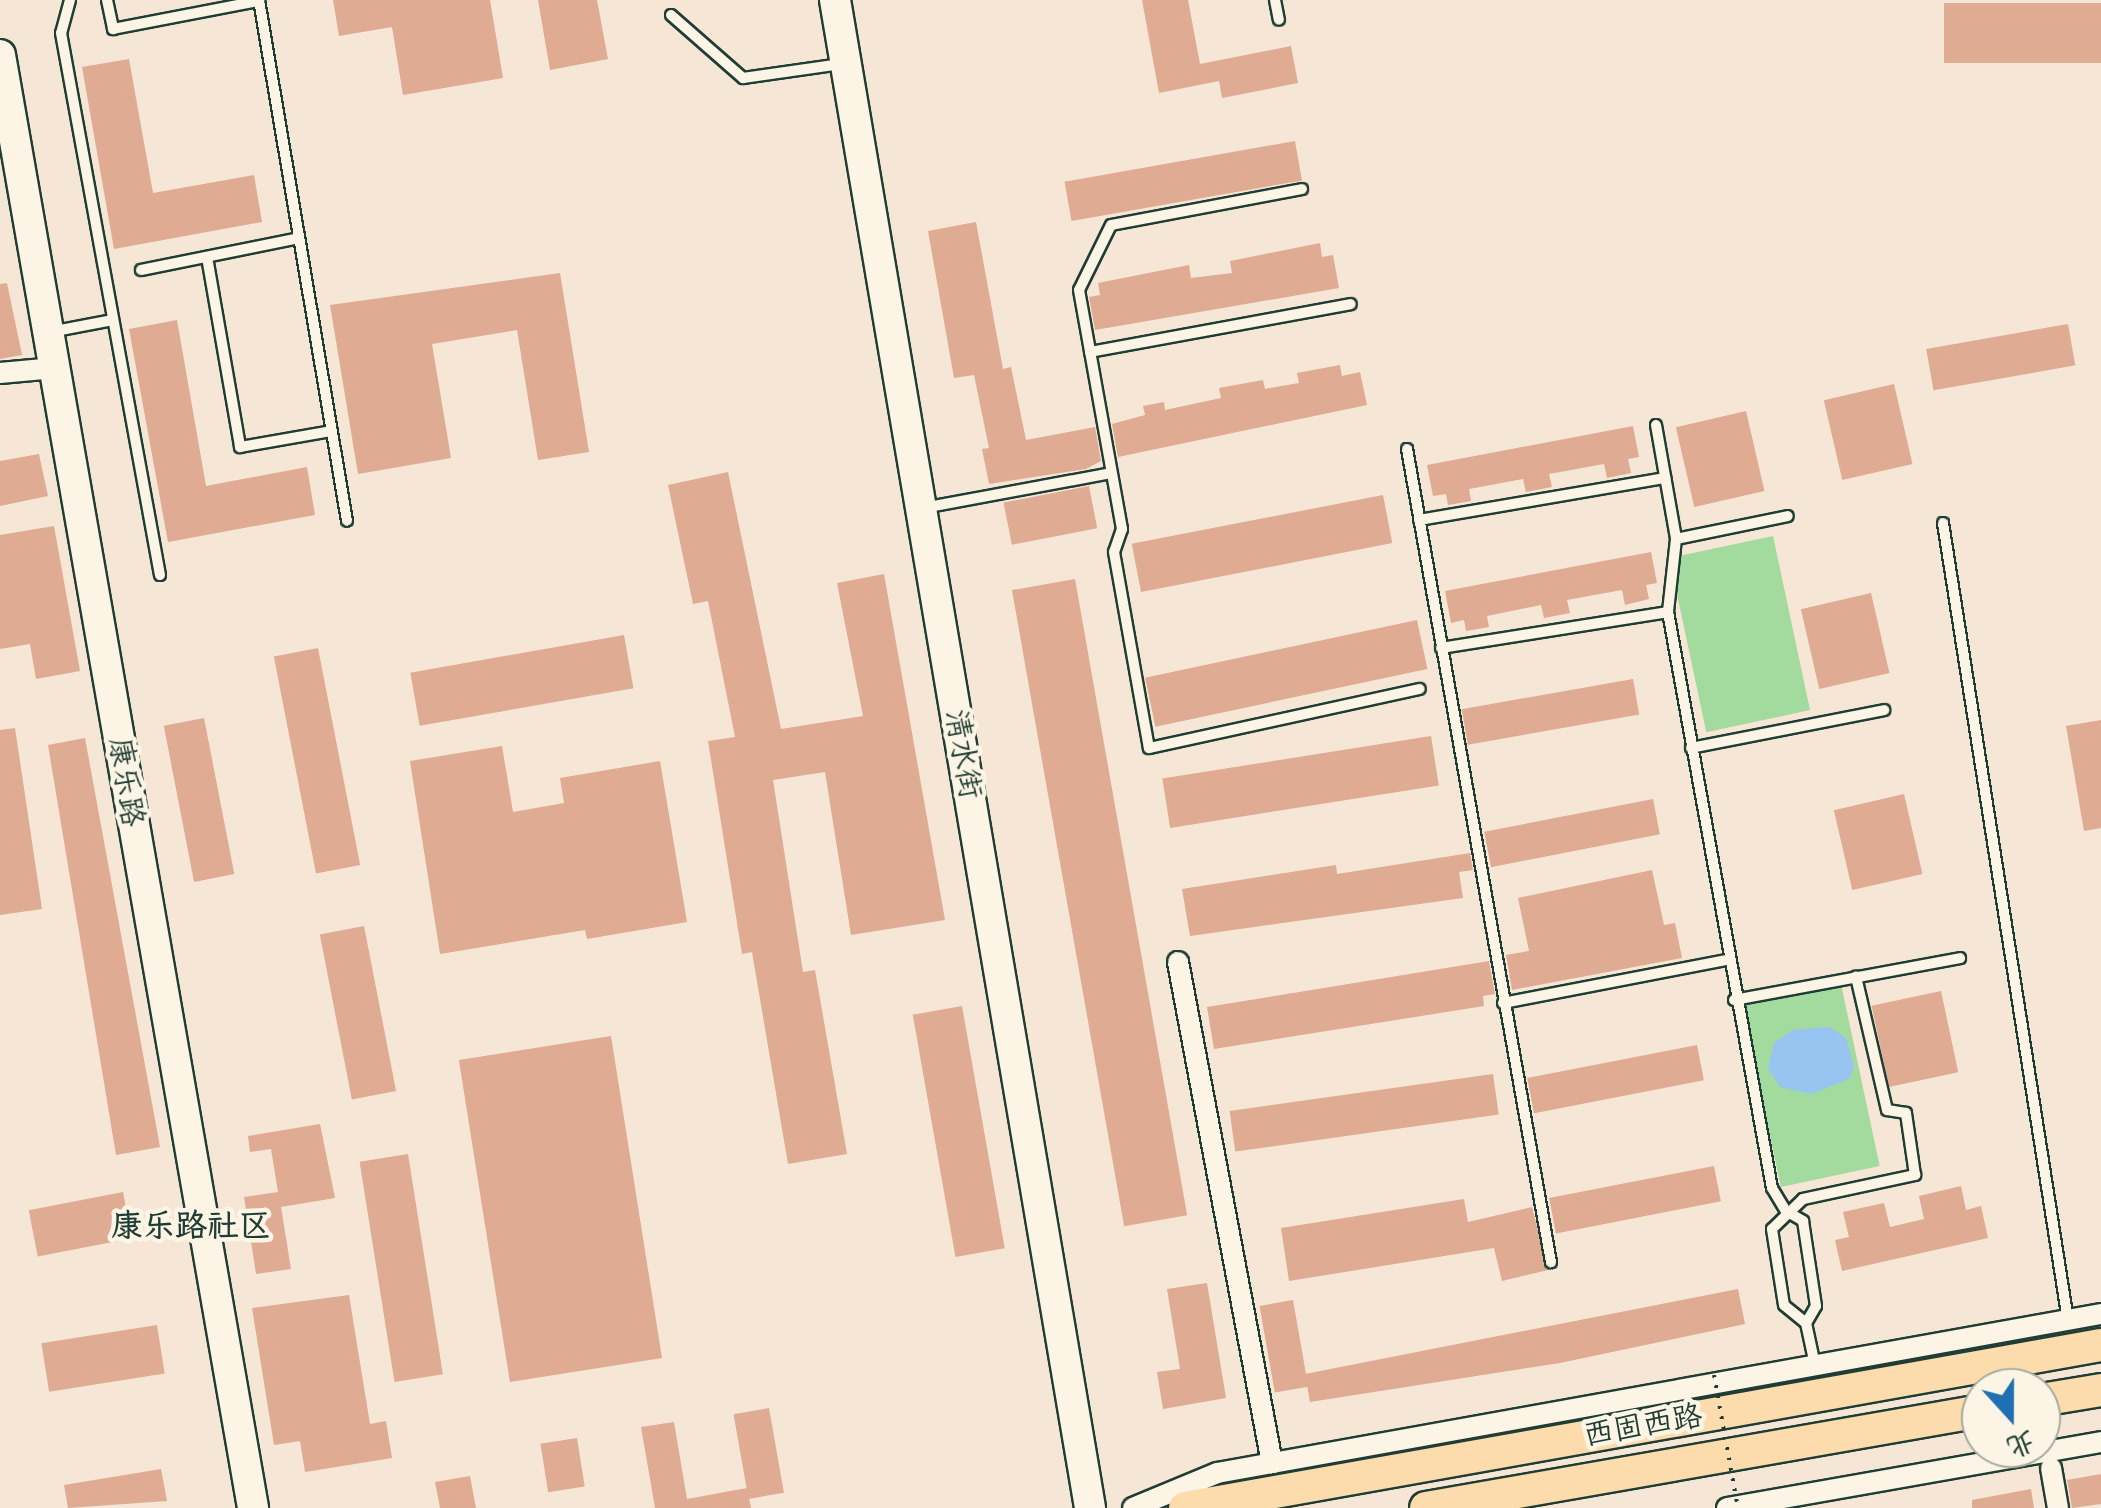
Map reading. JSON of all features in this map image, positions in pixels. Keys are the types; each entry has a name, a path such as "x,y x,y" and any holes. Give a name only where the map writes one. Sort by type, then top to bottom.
{"main road":[{"name":"西固西路","path":"1185,1508 2101,1345"},
{"path":"2061,1397 2101,1390"},
{"name":"西固西路","path":"1426,1508 1961,1414"}],"street":[{"name":"清水街","path":"835,0 1090,1508"},
{"name":"康乐路","path":"0,55 7,131 49,333 253,1508"},
{"path":"0,374 55,368"},
{"path":"1178,962 1272,1464"},
{"path":"1132,1508 1218,1473 2101,1314"},
{"path":"1727,1508 2101,1442"},
{"path":"2051,1468 2058,1508"}],"lane":[{"path":"70,0 61,33 160,575"},
{"path":"107,0 113,29 259,0 348,521"},
{"path":"1275,0 1278,20"},
{"path":"671,15 743,78 847,63"},
{"path":"1302,190 1111,225 1079,290 1122,529 1114,552 1149,748 1420,689"},
{"path":"141,270 300,238"},
{"path":"206,256 240,446 332,432"},
{"path":"1090,352 1351,304"},
{"path":"49,333 113,320"},
{"path":"1656,425 1676,540 1668,612 1734,1000 1772,1188 1786,1210 1802,1221 1816,1306 1806,1323"},
{"path":"1407,450 1551,1262"},
{"path":"922,508 1111,472"},
{"path":"1419,520 1665,478"},
{"path":"1676,540 1788,516"},
{"path":"1943,523 2068,1320"},
{"path":"1441,648 1668,612"},
{"path":"1691,748 1884,710"},
{"path":"1734,1000 1960,958"},
{"path":"1503,1003 1727,960"},
{"path":"1815,1365 1806,1323 1784,1305 1772,1229 1786,1210 1803,1199 1915,1175 1906,1112 1887,1110 1856,977"}],"path":[{"path":"1714,1376 1738,1508"}],"green space":[{"path":"1773,536 1810,710 1706,732 1669,558"},
{"path":"1841,984 1880,1166 1781,1187 1742,1005"}],"water":[{"path":"1829,1027 1846,1038 1854,1067 1849,1079 1811,1094 1780,1087 1768,1068 1774,1043 1793,1030"}],"building":[{"path":"333,0 490,0 503,78 403,95 392,27 339,36"},
{"path":"538,0 597,0 608,59 550,70"},
{"path":"1142,0 1188,0 1200,64 1291,46 1298,83 1222,98 1219,81 1159,93"},
{"path":"1944,3 2101,3 2101,63 1944,63"},
{"path":"129,59 153,193 254,175 262,222 114,249 82,67"},
{"path":"1295,141 1302,180 1072,221 1065,182"},
{"path":"976,222 1003,369 1011,367 1026,440 1095,427 1101,461 1086,469 989,484 982,449 989,448 974,375 954,378 928,231"},
{"path":"1320,243 1322,257 1333,255 1339,288 1095,330 1089,297 1100,295 1098,283 1189,265 1191,278 1232,273 1230,261"},
{"path":"560,273 589,452 538,460 517,330 432,344 451,458 358,474 330,305"},
{"path":"7,283 22,355 0,359 0,284"},
{"path":"177,320 206,486 307,467 315,515 168,542 129,329"},
{"path":"2068,324 2075,365 1933,390 1926,349"},
{"path":"1340,365 1342,376 1360,372 1367,405 1118,457 1112,424 1145,415 1143,406 1164,402 1165,410 1221,398 1219,388 1263,380 1265,389 1299,383 1297,373"},
{"path":"1894,384 1912,464 1842,480 1824,400"},
{"path":"1746,411 1764,491 1694,507 1676,427"},
{"path":"1633,426 1639,457 1628,459 1631,473 1607,478 1604,464 1549,474 1552,487 1526,492 1523,479 1469,489 1471,501 1448,505 1446,494 1433,496 1427,465"},
{"path":"39,454 48,496 0,506 0,461"},
{"path":"728,472 781,729 863,716 837,583 884,574 945,920 851,935 825,772 773,780 803,972 815,970 847,1154 788,1164 752,952 742,954 708,741 735,737 708,601 693,604 668,485"},
{"path":"1089,486 1097,528 1012,545 1004,503"},
{"path":"1383,495 1392,543 1141,592 1132,544"},
{"path":"54,526 80,671 36,679 30,644 0,649 0,535"},
{"path":"1651,552 1657,583 1646,585 1649,599 1625,605 1622,590 1567,600 1570,613 1544,618 1541,605 1487,616 1489,627 1466,631 1464,620 1451,623 1445,591"},
{"path":"1075,579 1187,1215 1124,1226 1012,590"},
{"path":"1871,593 1889,673 1819,689 1801,609"},
{"path":"1417,620 1427,669 1155,727 1145,678"},
{"path":"624,635 633,688 420,726 410,673"},
{"path":"318,648 360,865 316,874 274,657"},
{"path":"1633,679 1639,714 1468,745 1462,709"},
{"path":"204,718 234,874 194,882 164,726"},
{"path":"2101,720 2101,828 2084,831 2066,726"},
{"path":"15,728 42,909 0,915 0,730"},
{"path":"1431,736 1439,785 1170,828 1162,779"},
{"path":"85,738 160,1147 116,1155 48,745"},
{"path":"502,746 513,812 564,803 560,778 660,761 687,922 587,939 585,930 440,954 410,761"},
{"path":"1904,794 1922,874 1852,890 1834,810"},
{"path":"1653,799 1660,834 1491,867 1484,832"},
{"path":"1470,853 1473,870 1459,872 1463,898 1190,936 1182,889 1336,865 1337,874"},
{"path":"1652,870 1664,925 1675,923 1682,958 1512,990 1506,955 1529,951 1518,898"},
{"path":"364,926 396,1091 352,1099 320,935"},
{"path":"1489,961 1495,994 1483,996 1484,1006 1214,1049 1207,1007"},
{"path":"1941,991 1958,1072 1889,1087 1872,1006"},
{"path":"962,1006 1005,1248 955,1257 913,1015"},
{"path":"611,1036 662,1358 510,1382 459,1060"},
{"path":"1697,1045 1704,1080 1534,1113 1527,1078"},
{"path":"1493,1074 1499,1115 1235,1152 1230,1111"},
{"path":"320,1124 335,1198 281,1207 291,1269 256,1274 244,1197 278,1192 271,1149 250,1152 248,1136"},
{"path":"408,1154 443,1374 394,1382 360,1162"},
{"path":"1714,1166 1721,1201 1556,1233 1549,1198"},
{"path":"1961,1186 1966,1210 1981,1206 1988,1238 1842,1271 1835,1240 1849,1237 1843,1212 1884,1203 1890,1227 1924,1219 1919,1196"},
{"path":"123,1192 132,1238 38,1256 29,1210"},
{"path":"1464,1199 1468,1222 1532,1207 1548,1270 1502,1281 1494,1248 1289,1281 1281,1228"},
{"path":"1207,1283 1226,1398 1163,1409 1157,1372 1180,1369 1167,1289"},
{"path":"1738,1289 1745,1324 1560,1363 1310,1402 1305,1374"},
{"path":"349,1295 370,1424 386,1421 392,1458 305,1472 300,1441 274,1445 252,1308"},
{"path":"1293,1300 1308,1387 1275,1393 1260,1306"},
{"path":"157,1325 165,1373 49,1392 41,1343"},
{"path":"769,1408 784,1493 748,1499 734,1414"},
{"path":"674,1422 687,1499 747,1488 751,1508 655,1508 641,1427"},
{"path":"577,1438 585,1486 548,1492 540,1444"},
{"path":"161,1469 167,1501 68,1508 64,1485"},
{"path":"2101,1474 2101,1504 2072,1508 2067,1480"},
{"path":"470,1476 476,1508 440,1508 435,1482"},
{"path":"2031,1489 2034,1508 1972,1508 1972,1500"}],"district":[{"name":"康乐路社区","path":"191,1226"}]}
